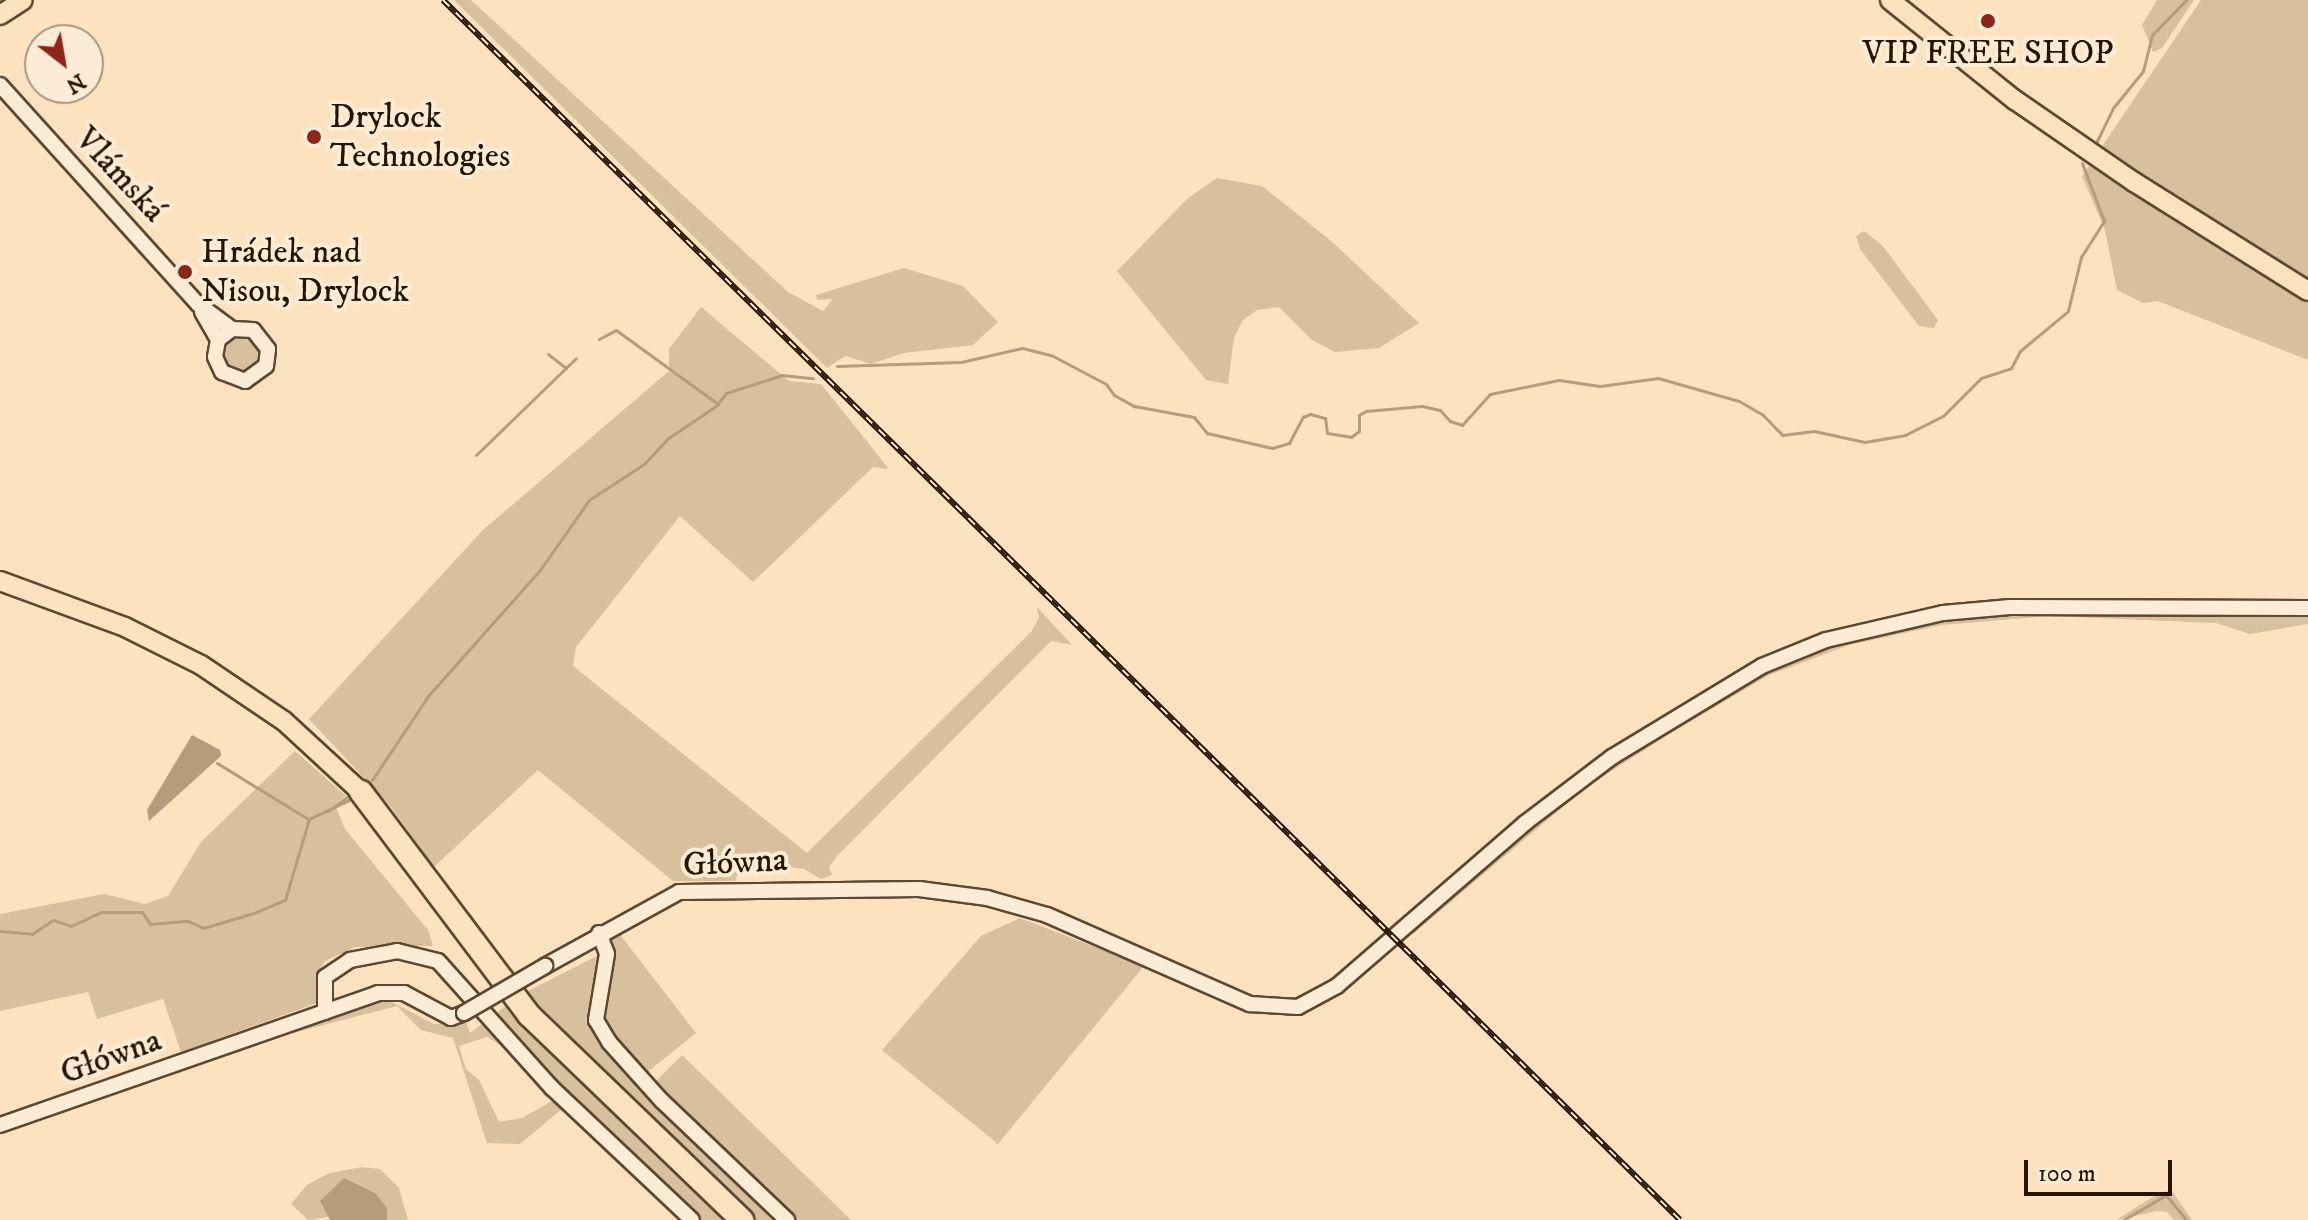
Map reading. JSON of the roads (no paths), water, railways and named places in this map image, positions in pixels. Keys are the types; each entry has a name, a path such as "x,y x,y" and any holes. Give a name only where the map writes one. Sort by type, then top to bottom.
{"highway":[{"path":"361,792 529,1015 742,1220"}],"main road":[{"path":"0,15 23,0"},
{"path":"1890,0 1938,40 2095,155 2308,291"},
{"path":"0,581 125,627 201,665 284,721 361,792"}],"street":[{"name":"Vlámská","path":"0,85 198,304"},
{"path":"198,304 232,329 253,330 265,341 268,358 261,373 245,381 228,378 217,365 218,340 198,304"},
{"path":"218,340 232,329"},
{"name":"Główna","path":"0,1125 325,1012 397,991 437,1014 451,1018 662,898 692,890 919,889 987,898 1047,915 1250,1004 1283,1009 1320,999 1525,823 1612,757 1762,666 1826,640 1943,613 2010,607 2308,608"},
{"path":"599,933 607,954 596,1020 609,1042 662,1101 787,1220"},
{"path":"325,1012 325,977 350,960 397,951 438,961 552,1088 692,1220"}],"waterway":[{"path":"2096,143 2113,108 2143,71 2152,35 2186,0"},
{"path":"837,366 961,362 1022,348 1053,356 1106,384 1114,395 1134,406 1194,417 1207,433 1272,448 1289,443 1303,417 1310,414 1325,418 1327,433 1351,437 1359,431 1359,415 1366,411 1422,406 1440,410 1450,421 1462,425 1490,394 1559,380 1600,386 1658,378 1739,401 1763,415 1782,435 1814,431 1865,442 1905,435 1943,416 1981,378 2011,368 2020,351 2068,311 2081,257 2104,221 2082,163"},
{"path":"599,339 616,330 718,404"},
{"path":"548,354 566,368"},
{"path":"476,455 576,358"},
{"path":"372,780 428,696 540,570 589,500 644,464 667,439 716,406 726,393 782,375 813,378"},
{"path":"217,763 308,819"},
{"path":"328,811 347,797"},
{"path":"0,931 32,934 53,920 71,926 101,912 142,912 150,924 188,921 203,928 254,913 285,900 309,819 349,800"},
{"path":"2123,1220 2166,1195 2186,1220"}],"railway":[{"path":"443,0 1680,1220"}],"place":[{"name":"VIP FREE SHOP","path":"1988,21"},
{"name":"Drylock Technologies","path":"314,137"},
{"name":"Hrádek nad Nisou, Drylock","path":"185,272"}]}
